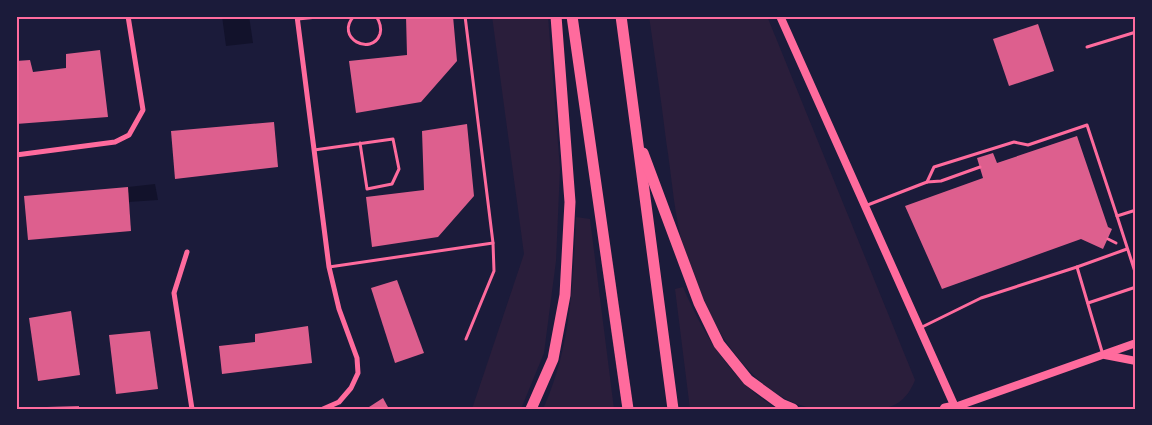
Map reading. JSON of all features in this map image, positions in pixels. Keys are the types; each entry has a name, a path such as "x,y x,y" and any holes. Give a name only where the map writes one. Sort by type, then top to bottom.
{"highway":[{"path":"531,409 553,359 565,295 570,202 556,16"},
{"path":"572,16 628,409"},
{"path":"622,16 673,409"},
{"path":"636,133 699,303 719,344 748,380 781,404 793,409"}],"street":[{"path":"16,155 115,142 128,135 143,110 128,16"},
{"path":"780,16 919,328 950,408 1136,343"},
{"path":"297,18 329,267 339,309 357,358 358,373 351,388 340,402 323,409"},
{"path":"187,252 174,293 192,409"},
{"path":"1103,355 1136,361"}],"lane":[{"path":"297,18 327,16"},
{"path":"346,16 353,17 349,33 355,42 365,45 375,41 380,32 380,22 376,16"},
{"path":"465,16 493,243 494,271 466,339"},
{"path":"1087,48 1136,32"},
{"path":"927,182 934,167 1014,142 1028,145 1087,125 1136,275"},
{"path":"314,150 393,139 400,169 392,184 367,189 360,144"},
{"path":"864,206 927,182 941,182 980,167"},
{"path":"1117,216 1136,210"},
{"path":"329,267 493,243"},
{"path":"919,328 981,298 1127,249"},
{"path":"1077,267 1103,355"},
{"path":"1088,303 1136,287"}],"shaded area":[{"path":"222,16 249,16 253,43 226,46"},
{"path":"492,16 548,16 560,169 556,261 544,353 521,409 472,409 524,254"},
{"path":"649,16 767,16 915,380 903,399 895,405 878,409 819,409 794,403 771,390 750,372 716,326 693,276 678,225"},
{"path":"155,184 158,200 128,202 128,187"},
{"path":"576,217 590,219 614,409 543,409 560,363 565,339 572,291"},
{"path":"683,287 700,322 721,356 746,385 777,409 690,409 675,289"}],"building":[{"path":"406,16 453,16 457,61 421,102 356,113 349,61 407,55"},
{"path":"1038,24 1054,71 1009,86 993,39"},
{"path":"100,50 108,117 16,124 16,61 30,60 33,72 66,68 66,54"},
{"path":"274,122 278,167 175,179 171,131"},
{"path":"467,124 474,196 438,237 372,247 366,197 424,190 422,131"},
{"path":"1077,136 1108,227 1112,229 1103,249 1081,239 942,289 905,206 983,178 977,158 993,153 997,163"},
{"path":"128,187 131,231 28,240 24,196"},
{"path":"397,280 424,353 395,363 371,288"},
{"path":"71,311 80,375 38,381 29,318"},
{"path":"308,326 312,363 222,374 219,346 255,342 255,334"},
{"path":"150,331 158,389 116,394 109,335"},
{"path":"383,398 389,409 366,409"},
{"path":"79,406 79,409 47,409 47,407"}]}
